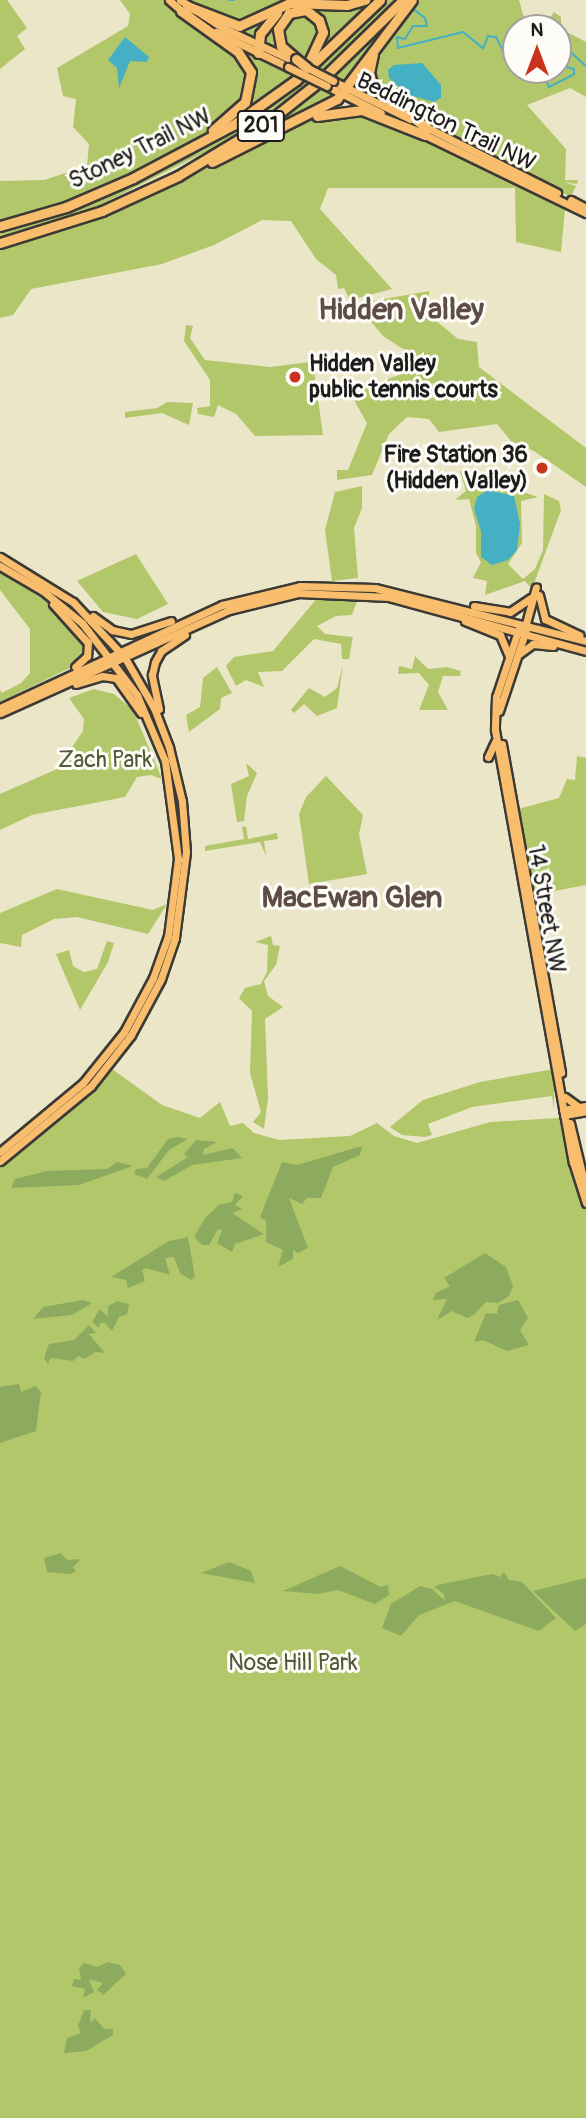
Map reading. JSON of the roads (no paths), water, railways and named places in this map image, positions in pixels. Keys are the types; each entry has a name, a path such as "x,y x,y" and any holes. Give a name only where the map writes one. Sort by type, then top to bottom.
{"highway":[{"path":"183,5 239,26 297,3 340,6 365,0"},
{"name":"Stoney Trail NW","path":"0,225 66,207 143,174 217,134 296,80 380,0"},
{"path":"102,211 156,190 241,146 322,109 345,91 401,6 412,0"},
{"path":"257,48 273,16 297,3"},
{"path":"143,174 224,122 251,89 250,68 239,52 183,5"},
{"name":"Stoney Trail NW","path":"0,243 102,211 178,176 269,121 321,80 401,6"},
{"path":"217,134 313,58 323,28 306,10 289,13 278,29 281,46 293,63 307,68"},
{"path":"375,46 369,68 374,89 426,131"},
{"path":"241,146 343,109 362,110 426,131"}],"main road":[{"name":"Beddington Trail NW","path":"169,0 183,5 257,48 293,63 586,213"},
{"name":"Beddington Trail NW","path":"307,68 330,84"},
{"name":"Beddington Trail NW","path":"426,131 586,206"},
{"path":"580,197 586,206"},
{"path":"559,199 570,212"},
{"path":"0,557 34,575 122,633 142,633 274,590 313,585 362,586 506,612 520,609 531,598"},
{"path":"0,566 82,623 118,657 150,720 170,783 177,827 176,894 153,978 124,1032 100,1065 0,1152"},
{"path":"14,574 58,609 88,643 81,664 56,681"},
{"path":"34,575 73,603 118,657 154,708 175,766"},
{"path":"0,708 56,681 255,602 335,591 388,597 475,619 586,641"},
{"path":"502,695 538,591 545,619 586,641"},
{"path":"419,596 586,652"},
{"path":"0,1161 71,1105 111,1063 161,979 175,938 186,872 182,802 175,766 153,692 155,662 180,637 255,602"},
{"path":"0,713 83,676 192,617 222,605"},
{"path":"437,609 496,633 505,642 512,657 536,644 586,652"},
{"name":"14 Street NW","path":"523,629 496,697 496,738 563,1095"},
{"name":"14 Street NW","path":"512,657 502,695 499,730 564,1112 586,1203"},
{"path":"32,699 97,677 116,678 145,719 170,783"},
{"path":"488,757 496,738"},
{"path":"508,774 512,757"},
{"path":"531,979 537,964"},
{"path":"563,1095 582,1109"},
{"path":"563,1095 564,1112 582,1109"},
{"path":"572,1129 582,1109"},
{"name":"14 Street NW","path":"564,1112 572,1129 586,1190"}],"water":[{"path":"125,37 149,57 147,62 130,61 119,88 117,68 108,60"},
{"path":"422,63 441,85 441,98 434,102 406,94 389,78 388,70 394,65"},
{"path":"488,490 514,496 520,524 517,550 508,560 492,565 481,557 481,531 474,509 477,497"}],"waterway":[{"path":"229,0 234,0"},
{"path":"412,8 425,18 427,26 413,26 405,39 397,37 398,48 463,32 483,48 488,36 496,37 502,49"},
{"path":"572,53 586,66"},
{"path":"572,68 572,75"},
{"path":"548,84 549,87 555,84"}],"place":[{"name":"Hidden Valley public tennis courts","path":"295,377"},
{"name":"Fire Station 36 (Hidden Valley)","path":"542,468"}],"district":[{"name":"Hidden Valley","path":"401,310"},
{"name":"MacEwan Glen","path":"352,898"}],"park label":[{"name":"Zach Park","path":"105,760"},
{"name":"Nose Hill Park","path":"293,1663"}]}
